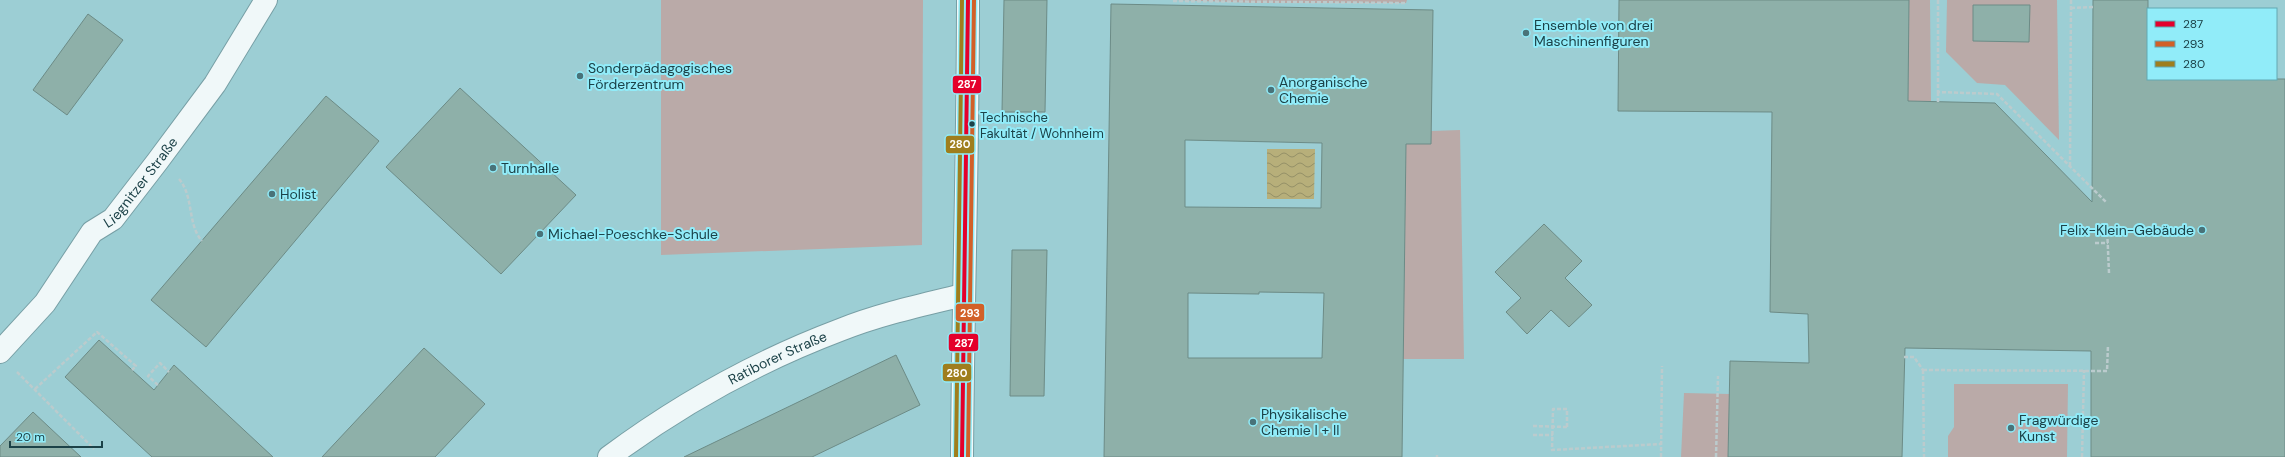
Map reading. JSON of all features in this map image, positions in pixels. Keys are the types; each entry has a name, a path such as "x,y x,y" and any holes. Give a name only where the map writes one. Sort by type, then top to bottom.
{"street":[{"name":"Liegnitzer Straße","path":"6,360 92,232 113,219 215,84 266,0"},
{"path":"962,457 963,295 968,118 968,0"},
{"name":"Ratiborer Straße","path":"609,457 655,423 752,369 841,329 963,295"}],"path":[{"path":"1938,0 1938,102"},
{"path":"2070,166 2071,0"},
{"path":"1173,1 1406,3"},
{"path":"2071,8 2094,7"},
{"path":"1938,92 1997,94 2106,202"},
{"path":"157,162 177,176 185,186 196,234 202,241"},
{"path":"2107,227 2109,273"},
{"path":"2095,244 2108,243"},
{"path":"35,389 96,332 136,366 132,370"},
{"path":"1923,370 2108,371 2108,345"},
{"path":"1904,357 1914,357 1923,370 1924,457"},
{"path":"6,360 94,449"},
{"path":"158,386 148,376 160,363 169,372"},
{"path":"1661,457 1662,366"},
{"path":"2082,457 2084,370"},
{"path":"1716,457 1718,376"},
{"path":"1533,426 1567,427 1567,409 1553,409 1553,435 1552,450 1661,444"},
{"path":"1533,435 1553,435"}],"green space":[{"path":"661,0 923,0 922,245 661,255"},
{"path":"1173,0 1407,0 1406,3 1257,3"},
{"path":"1909,0 1930,0 1931,101 1908,101"},
{"path":"1947,0 2057,0 2059,140 2005,85 1977,83 1946,52"},
{"path":"1460,130 1464,359 1403,359 1406,144 1430,144 1431,131"},
{"path":"1954,384 2068,384 2067,457 1948,457 1948,436 1954,427"},
{"path":"1684,393 1730,394 1728,457 1681,457"}],"water":[{"path":"1267,149 1315,149 1314,199 1267,199"}],"building":[{"path":"1004,0 1047,0 1045,112 1002,112"},
{"path":"1619,0 1909,0 1908,101 1995,103 2092,202 2093,0 2148,0 2147,80 2285,79 2285,457 2091,457 2091,351 1905,348 1902,457 1728,457 1730,361 1809,363 1808,314 1770,312 1772,112 1618,111"},
{"path":"1111,4 1433,10 1431,144 1406,144 1402,457 1104,457","holes":["1185,140 1322,143 1321,208 1185,207","1259,292 1324,293 1322,358 1188,358 1188,293 1259,294"]},
{"path":"1973,5 2030,5 2029,42 1973,41"},
{"path":"88,14 123,40 67,115 33,90"},
{"name":"Turnhalle","path":"460,88 576,195 501,274 386,167"},
{"name":"Holist","path":"326,96 379,141 206,347 151,300"},
{"path":"1544,224 1582,261 1565,278 1592,305 1569,327 1551,310 1527,334 1506,312 1521,298 1495,272"},
{"path":"1012,250 1047,250 1044,396 1010,396"},
{"path":"99,340 154,390 174,365 273,457 152,457 65,377"},
{"path":"424,348 485,404 435,457 322,457"},
{"path":"896,355 920,405 812,457 684,457"},
{"path":"33,412 81,457 0,457 0,446"}],"transit line":[{"name":"280","path":"956,457 962,0"},
{"name":"287","path":"962,457 968,0"},
{"name":"293","path":"968,457 974,0"}],"place":[{"name":"Ensemble von drei Maschinenfiguren","path":"1526,33"},
{"name":"Sonderpädagogisches Förderzentrum","path":"580,76"},
{"name":"Anorganische Chemie","path":"1271,90"},
{"name":"Technische Fakultät / Wohnheim","path":"972,124"},
{"name":"Turnhalle","path":"493,168"},
{"name":"Holist","path":"272,194"},
{"name":"Felix-Klein-Gebäude","path":"2202,230"},
{"name":"Michael-Poeschke-Schule","path":"540,234"},
{"name":"Physikalische Chemie I + II","path":"1253,422"},
{"name":"Fragwürdige Kunst","path":"2011,428"}]}
